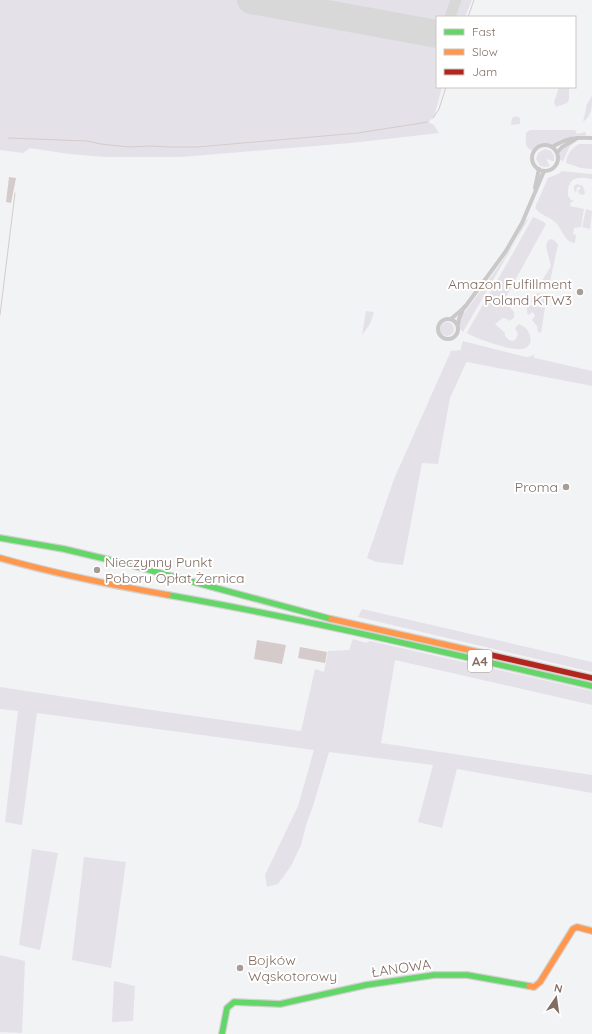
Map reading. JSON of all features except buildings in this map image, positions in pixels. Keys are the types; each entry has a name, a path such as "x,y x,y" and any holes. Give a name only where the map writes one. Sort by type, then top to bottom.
{"main road":[{"name":"A4","path":"0,538 64,549 127,564 356,625 592,678"},
{"name":"A4","path":"0,558 50,572 110,585 237,607 592,686"},
{"name":"ŁANOWA","path":"222,1034 227,1008 234,1002 280,1004 366,985 434,975 467,975 534,987 540,982 573,929 575,928 592,931"}],"street":[{"path":"557,153 562,146 580,138"},
{"path":"552,147 557,153 558,158 556,165 550,170 544,171 539,169 533,162 533,154 536,150 543,146 552,147 565,140 592,138"},
{"path":"535,191 539,169"},
{"path":"451,319 464,307 515,237 544,171"},
{"path":"458,326 454,320 444,319 439,322 437,328 441,336 446,339 454,337 458,333 459,319 464,307"}],"shaded area":[{"path":"0,0 472,0 465,16 436,16 436,88 442,88 434,117 428,122 434,125 439,133 351,143 181,157 105,157 69,154 30,148 23,153 0,150"},
{"path":"559,88 569,88 569,99 567,103 556,107 554,102"},
{"path":"592,96 592,107 590,114 583,122 587,104"},
{"path":"516,116 520,118 520,124 511,125 512,118"},
{"path":"530,130 575,130 577,134 586,132 586,135 574,136 560,140 552,145 543,145 531,150 526,145 526,133"},
{"path":"577,141 570,146 563,161 560,160 559,155 563,148"},
{"path":"579,144 592,144 592,169 581,168 566,163 570,152"},
{"path":"545,149 551,151 554,156 554,161 548,159 547,161 550,166 545,167 540,166 536,159 538,153"},
{"path":"562,171 592,174 592,179 574,179 569,185 568,196 571,200 575,201 571,202 570,206 584,209 581,227 574,228 573,234 576,235 575,243 566,238 556,223 535,208 548,178"},
{"path":"9,177 16,178 11,203 6,202"},
{"path":"577,184 583,186 585,193 583,195 579,194 578,190 580,190 580,187 577,187 576,193 574,190 574,186"},
{"path":"586,209 592,211 590,229 582,227"},
{"path":"533,217 546,224 506,297 505,302 514,312 514,318 509,321 503,318 495,324 505,333 505,336 509,340 513,341 516,339 518,334 515,328 519,324 529,332 531,341 527,347 517,349 503,346 468,334 467,332"},
{"path":"529,218 463,332 459,325 462,316 504,258 517,238 523,224"},
{"path":"552,239 558,245 549,286 547,288 541,286 540,284 551,266 546,246 548,240"},
{"path":"538,293 544,294 546,300 545,306 531,302 534,295"},
{"path":"529,305 545,308 541,333 538,332 537,326 532,320 535,316 533,312 528,315 527,313 527,308"},
{"path":"366,311 374,312 370,324 362,335"},
{"path":"444,322 450,322 454,326 454,332 450,336 444,336 440,332 440,326"},
{"path":"463,341 526,357 534,354 535,358 592,371 592,386 467,362 450,398 438,464 422,463 403,565 376,562 367,558 394,479 451,351 461,350"},
{"path":"362,609 592,662 592,672 358,617"},
{"path":"353,639 366,643 370,641 592,691 592,705 395,660 381,743 592,775 592,793 457,769 442,828 418,822 433,765 329,752 301,845 291,866 278,884 267,887 265,875 298,806 314,750 37,713 22,825 5,822 18,711 0,709 0,687 301,731 315,669 324,672 328,651 349,650"},
{"path":"257,640 286,645 282,664 254,659"},
{"path":"300,647 327,652 325,663 298,658"},
{"path":"32,849 58,853 40,950 19,945"},
{"path":"84,857 126,862 111,968 72,960"},
{"path":"0,955 25,961 22,1033 0,1032"},
{"path":"114,981 135,986 133,1021 112,1022"}],"waterway":[{"path":"468,16 474,0"},
{"path":"433,118 439,109 446,88"},
{"path":"8,138 87,141 129,147 197,147 358,133 428,122"},
{"path":"0,315 15,193"}],"taxiway":[{"path":"450,16 456,0"}],"runway":[{"path":"251,0 436,34"}],"traffic: fast":[{"path":"0,538 64,549 127,564 331,619"},
{"path":"168,595 328,626 592,686"},
{"path":"222,1034 227,1008 234,1002 280,1004 366,985 434,975 467,975 529,986"}],"traffic: slow":[{"path":"0,558 84,579 168,595"},
{"path":"331,619 491,655"},
{"path":"529,986 534,987 540,982 573,929 577,927 592,931"}],"traffic: jam":[{"path":"491,655 592,678"}],"place":[{"name":"Amazon Fulfillment Poland KTW3","path":"580,292"},
{"name":"Proma","path":"566,487"},
{"name":"Nieczynny Punkt Poboru Opłat Żernica","path":"97,570"},
{"name":"Bojków Wąskotorowy","path":"240,968"}]}
